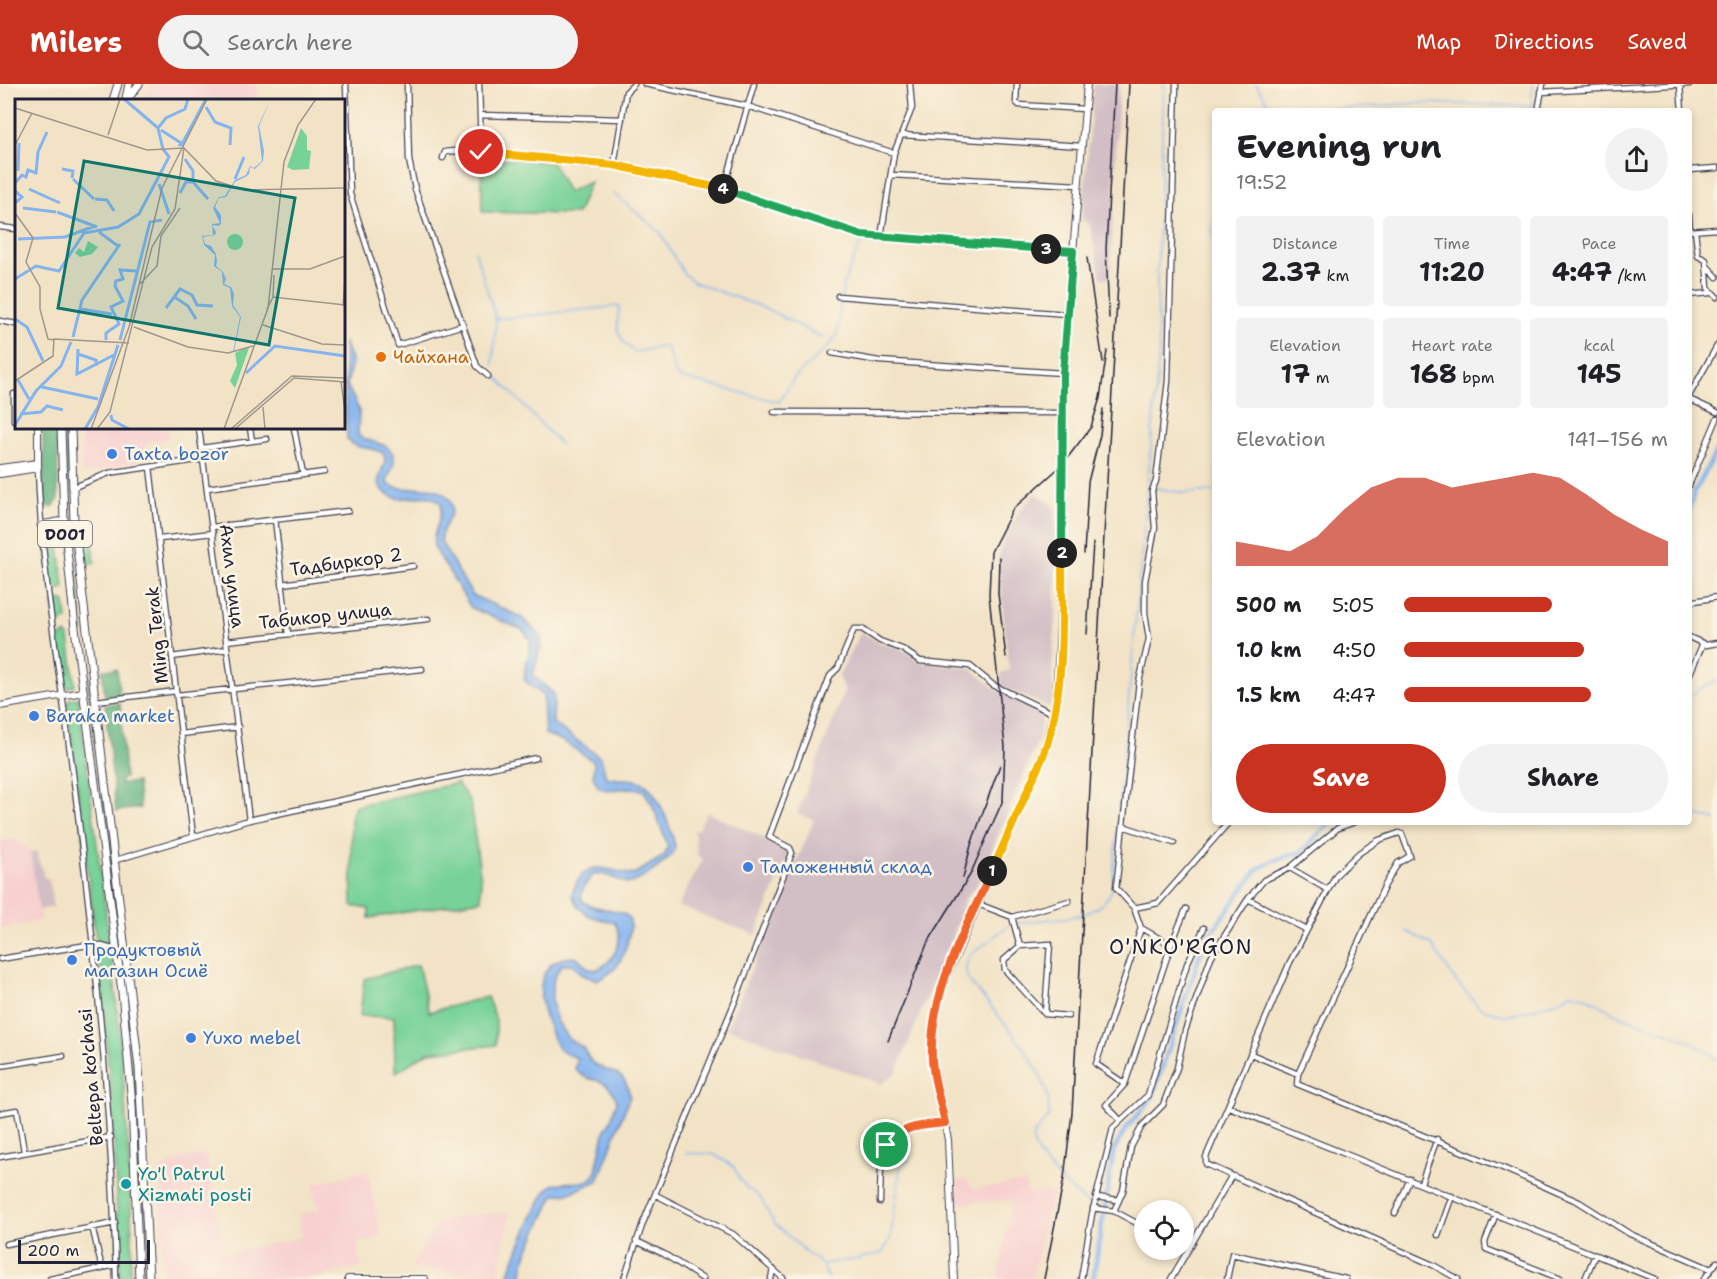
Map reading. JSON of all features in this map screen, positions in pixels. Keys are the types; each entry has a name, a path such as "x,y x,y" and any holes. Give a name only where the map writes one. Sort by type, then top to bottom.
{"highway":[{"path":"113,99 118,84"},
{"path":"126,99 129,84"},
{"path":"127,99 139,84"},
{"name":"D001","path":"61,429 64,521 76,640 123,1013 133,1124 139,1279"},
{"name":"D001","path":"71,429 72,488 88,638 134,1012 145,1135 149,1279"},
{"path":"41,525 64,521"},
{"path":"76,640 88,638"},
{"path":"95,790 106,789"},
{"path":"123,1013 129,1017 134,1012"}],"main road":[{"path":"954,1279 949,1155 945,1123 933,1070 934,1024 940,992 1043,756 1054,714 1060,657 1062,591 1063,373 1087,84"},
{"name":"Beltepa ko'chasi","path":"38,429 38,466"},
{"path":"0,468 38,466"},
{"path":"0,474 38,466"},
{"path":"0,706 83,692"},
{"path":"348,1279 425,1279"}],"street":[{"path":"346,84 350,195 398,345 463,326"},
{"path":"407,84 409,160 415,189 477,366 488,376"},
{"path":"479,84 481,152"},
{"path":"614,165 626,92 634,84"},
{"path":"645,84 747,106 894,153"},
{"path":"724,189 754,84"},
{"path":"881,237 894,153 912,108 910,84"},
{"path":"1017,84 1016,102 1019,105 1085,109"},
{"path":"1125,1084 1096,1064 1141,928 1134,908 1116,888 1138,682 1149,639 1145,613 1145,581 1155,528 1153,488 1168,381 1176,84"},
{"path":"1538,108 1543,84"},
{"path":"1541,92 1689,84"},
{"path":"1680,85 1682,108"},
{"path":"480,115 622,119"},
{"path":"902,135 1082,146"},
{"path":"443,158 445,152 481,152 614,165 724,189 862,235 1073,251"},
{"path":"1692,170 1717,168"},
{"path":"891,175 1078,185"},
{"path":"0,227 15,229"},
{"path":"1692,231 1717,229"},
{"path":"1692,235 1698,256 1706,260 1710,293"},
{"path":"1708,267 1717,277"},
{"path":"1692,295 1710,293 1717,297"},
{"path":"838,296 1067,314"},
{"path":"0,321 15,324"},
{"path":"1692,391 1717,345"},
{"path":"832,352 879,361 1063,373"},
{"path":"14,394 14,420"},
{"path":"1692,399 1717,412"},
{"path":"774,412 1062,413"},
{"path":"1692,479 1717,419"},
{"name":"Ахил улица","path":"199,429 249,820"},
{"path":"250,429 252,441"},
{"path":"294,429 303,475"},
{"path":"202,448 267,439"},
{"path":"72,488 109,473 204,459"},
{"name":"Beltepa ko'chasi","path":"38,466 41,525 94,944 111,1137 116,1279"},
{"name":"Ming Terak","path":"150,468 193,836"},
{"path":"207,488 324,472"},
{"path":"212,527 348,511"},
{"path":"275,519 288,634"},
{"path":"160,539 213,533"},
{"name":"Тадбиркор 2","path":"282,584 413,566"},
{"path":"1692,601 1717,597"},
{"name":"Табикор улица","path":"226,641 428,619"},
{"path":"624,1279 636,1241 736,999 792,853 790,848 769,837 830,676 838,668 854,628 862,629 880,641 902,649 920,661 970,666 993,685 1054,714"},
{"path":"1692,638 1703,643 1717,643"},
{"path":"1692,669 1703,643"},
{"path":"172,657 227,649"},
{"path":"96,701 422,669"},
{"path":"181,734 238,727"},
{"path":"116,860 249,820 536,758"},
{"path":"1134,908 1158,903 1226,825"},
{"path":"1114,1211 1119,1200 1131,1147 1142,1126 1162,1105 1177,1068 1185,1031 1211,957 1248,899 1264,880 1290,868 1338,828 1346,825"},
{"path":"1123,826 1174,843"},
{"path":"1458,1279 1433,1265 1206,1164 1206,1158 1290,962 1336,875 1359,853 1379,840 1402,834 1410,856 1398,863 1385,885 1298,1074 1297,1084 1437,1139 1579,1202 1630,1234 1712,1269"},
{"path":"1290,868 1328,890"},
{"path":"1248,899 1307,930"},
{"path":"977,904 1012,917 1069,901"},
{"path":"1120,1120 1106,1105 1125,1084 1171,945 1186,909"},
{"path":"1012,917 1020,946"},
{"path":"1141,928 1171,945"},
{"path":"1081,1279 1093,1208 1113,1128 1148,1095 1187,964 1204,928"},
{"path":"0,959 94,944 116,950"},
{"path":"1045,1014 1050,944 1020,946 1004,960 1005,970 1045,1014 1068,1016"},
{"path":"1251,1054 1298,1074"},
{"path":"0,1066 63,1056"},
{"path":"1229,1107 1654,1279"},
{"path":"0,1113 17,1110 24,1151"},
{"path":"880,1202 881,1157 886,1145 897,1133 913,1127 945,1123"},
{"path":"0,1157 111,1137"},
{"path":"1421,1183 1437,1139"},
{"path":"1194,1235 1231,1177"},
{"path":"1395,1213 1410,1179"},
{"path":"656,1195 733,1234 784,1279"},
{"path":"1438,1235 1452,1196"},
{"path":"1096,1197 1119,1200"},
{"path":"1093,1208 1114,1211 1134,1222"},
{"path":"1496,1214 1485,1242 1486,1249 1561,1279"},
{"path":"6,1244 115,1223"},
{"path":"92,1226 102,1269"},
{"path":"636,1241 664,1254 703,1279"},
{"path":"1227,1279 1232,1254 1346,1279"},
{"path":"1586,1279 1595,1255"},
{"path":"1171,1279 1180,1260"},
{"path":"1704,1279 1717,1262"},
{"path":"50,1279 116,1265"},
{"path":"771,1279 773,1269"}],"shaded area":[{"path":"151,84 257,84 258,99 143,99"},
{"path":"1094,84 1119,84 1110,278 1101,278 1090,225 1082,220"},
{"name":"Taxta bozor","path":"81,429 168,429 169,438 147,442 141,463 82,474"},
{"path":"1036,493 1055,507 1056,617 1051,683 1054,687 1051,708 1002,687 1001,673 1009,670 998,561 1003,542 1020,511"},
{"path":"861,632 878,642 902,649 919,661 970,668 994,688 1043,710 1039,738 976,887 966,897 937,986 932,985 896,1073 882,1084 727,1028 814,820 797,814 845,690 838,677"},
{"path":"707,812 790,850 756,935 678,906 703,859 697,855 694,830 698,830"},
{"path":"15,839 30,851 41,920 0,929 0,841"},
{"path":"37,851 44,877 49,880 53,907 39,910 30,852"},
{"path":"206,1154 225,1254 301,1237 298,1214 319,1211 312,1184 368,1171 381,1237 357,1244 362,1268 307,1279 163,1279 159,1169 181,1159"},
{"path":"967,1179 973,1189 1025,1182 1028,1193 1053,1192 1032,1279 998,1279 1012,1200 957,1204 957,1180"},
{"path":"510,1213 498,1276 410,1268 437,1222 470,1215"}],"green space":[{"path":"521,159 553,164 568,192 590,182 577,214 482,212 481,160"},
{"path":"43,429 57,429 58,500 53,507 44,506"},
{"path":"64,429 67,429 71,524 83,632 81,632 68,524"},
{"path":"91,532 95,563 85,565 80,534"},
{"path":"54,533 58,536 64,588 54,591 51,586 45,536"},
{"path":"60,600 65,602 67,620 58,624 53,603"},
{"path":"66,634 69,637 75,685 68,688 65,686 58,638"},
{"path":"86,655 102,783 100,784 84,656"},
{"path":"117,669 120,696 105,697 102,670"},
{"path":"78,698 110,945 96,940 67,703 70,699"},
{"path":"120,703 125,778 121,779 121,784 137,782 140,808 116,811 105,705"},
{"path":"457,783 470,801 481,880 481,900 369,918 369,909 352,906 351,817 355,806"},
{"path":"101,796 104,796 130,1009 127,1009"},
{"path":"98,952 111,954 119,1026 131,1206 130,1279 120,1279 112,1104"},
{"path":"418,965 429,1012 487,997 496,1020 496,1045 428,1052 395,1073 394,1017 360,1016 364,979"},
{"path":"129,1022 131,1022 138,1097 145,1279"}],"water":[{"path":"345,344 352,361 347,385 359,410 358,435 385,446 393,454 394,463 387,483 394,487 438,491 450,501 451,513 443,530 441,542 472,595 521,617 541,636 541,645 533,675 554,694 553,723 601,758 606,777 639,781 652,791 662,809 675,846 674,851 664,862 635,882 625,882 598,874 593,875 583,888 581,897 585,903 623,914 629,918 629,934 617,966 597,980 583,975 572,964 562,965 553,982 554,1012 568,1038 584,1049 594,1064 621,1077 628,1087 630,1096 598,1181 570,1193 554,1195 526,1255 521,1279 507,1279 540,1201 551,1186 585,1181 595,1175 605,1129 610,1123 617,1101 608,1086 586,1078 575,1069 577,1058 568,1055 556,1045 544,1013 542,979 546,970 553,963 563,958 577,957 588,968 595,970 608,962 616,950 619,936 614,922 588,915 579,908 572,895 583,874 596,868 633,875 664,856 668,846 652,804 644,791 633,788 605,790 599,788 593,777 594,762 563,741 545,734 543,695 525,681 524,676 530,651 530,640 523,630 471,608 434,547 434,535 441,514 441,503 425,496 400,499 392,497 378,482 385,461 384,454 356,446 347,439"}],"waterway":[{"path":"1017,924 1083,914 1104,901 1112,890 1159,354 1157,279 1164,84"},
{"path":"1256,84 1271,108"},
{"path":"1531,108 1533,84"},
{"path":"1354,108 1415,103 1531,106"},
{"path":"613,193 659,231 684,274 694,282 767,309 823,338"},
{"path":"1212,230 1212,236"},
{"path":"496,319 620,306 618,332 624,342 635,352 666,346 677,377 779,402 795,377 829,346 837,335 843,284 863,238"},
{"path":"475,251 496,319 493,364"},
{"path":"493,373 561,445"},
{"path":"1692,500 1717,450"},
{"path":"1148,487 1185,493 1212,491"},
{"path":"1692,694 1717,680"},
{"path":"1692,815 1717,820"},
{"path":"1093,1279 1114,1150 1126,1129 1152,1098 1204,943 1257,870 1272,861 1301,852 1328,825"},
{"path":"1008,926 969,956 967,976 1026,1052 1044,1085 1049,1101 1049,1116 1033,1135 1038,1153 1053,1172 1088,1204"},
{"path":"1406,931 1431,944 1455,980 1480,1008 1508,1016 1558,1001 1571,993 1588,997"},
{"path":"1589,998 1630,1020 1693,1043 1717,1060"},
{"path":"686,1153 713,1154 734,1167 747,1188 760,1197 774,1223 822,1264 882,1253 890,1240 901,1164 910,1160"},
{"path":"822,1264 828,1279"}],"railway":[{"path":"1109,318 1106,249 1115,84"},
{"path":"1044,1279 1064,1178 1072,1113 1129,84"},
{"path":"1087,258 1103,362"},
{"path":"888,1041 927,944 970,875 1003,800 1005,747 989,595 991,552 1013,509 1062,465 1091,427 1100,398 1107,351"},
{"path":"1084,554 1088,482 1100,435 1103,409"},
{"path":"1087,634 1093,543"},
{"path":"999,557 998,594 1006,657"},
{"path":"963,878 971,845 1000,765"}],"place":[{"name":"Чайхана","path":"381,357"},
{"name":"Taxta bozor","path":"112,454"},
{"name":"Baraka market","path":"34,716"},
{"name":"Таможенный склад","path":"748,867"},
{"name":"Продуктовый магазин Осиё","path":"72,960"},
{"name":"Yuxo mebel","path":"191,1038"},
{"name":"Yo'l Patrul Xizmati posti","path":"126,1184"}],"district":[{"name":"O'NKO'RGON","path":"1181,947"}],"route":[{"path":"481,152 614,165 724,189 862,235 1073,251 1063,373 1060,657 1056,701 1047,746 940,992 933,1031 932,1058 945,1123 913,1127 897,1133 886,1145"}]}
